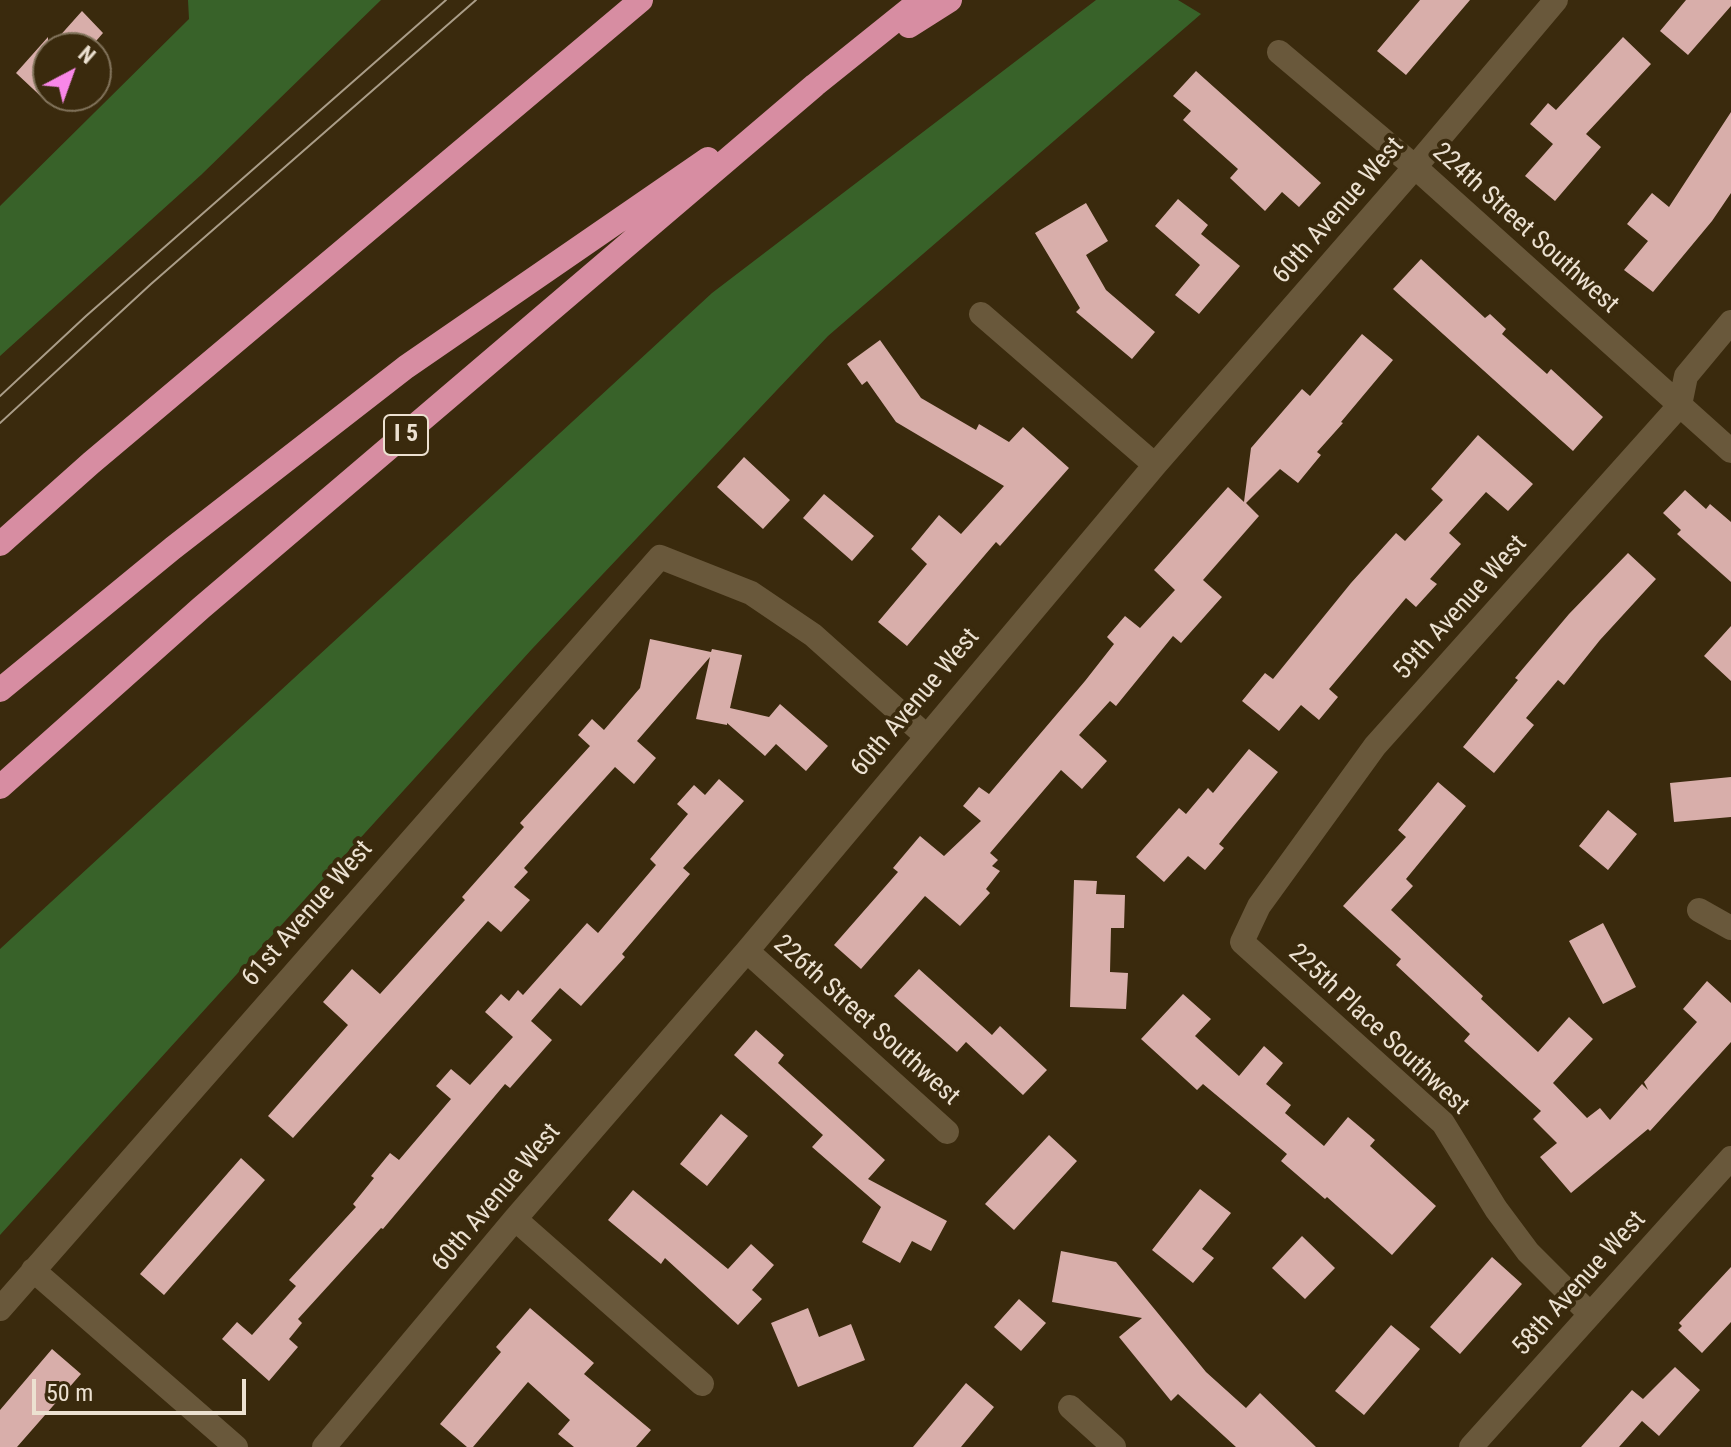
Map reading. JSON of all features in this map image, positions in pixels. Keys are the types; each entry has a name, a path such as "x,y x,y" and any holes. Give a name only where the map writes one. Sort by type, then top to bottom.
{"highway":[{"name":"I 5","path":"0,787 201,608 815,85 921,0"},
{"path":"0,690 173,548 406,367 815,85 950,0"},
{"path":"0,544 103,452 639,1"}],"street":[{"name":"60th Avenue West","path":"324,1447 515,1219 747,951 925,735 1556,0"},
{"name":"224th Street Southwest","path":"1279,52 1415,167 1731,451"},
{"path":"981,314 1155,465"},
{"name":"59th Avenue West","path":"1242,942 1259,906 1375,746 1680,405 1686,376 1731,322"},
{"name":"61st Avenue West","path":"0,1309 660,557 751,593 813,635 925,735"},
{"path":"1699,910 1731,928"},
{"name":"225th Place Southwest","path":"1242,942 1443,1123 1496,1209 1528,1252 1590,1314"},
{"name":"226th Street Southwest","path":"747,951 947,1132"},
{"name":"58th Avenue West","path":"1471,1447 1731,1158"},
{"path":"515,1219 702,1384"},
{"path":"33,1270 236,1447"},
{"path":"1070,1407 1114,1447"}],"green space":[{"path":"188,0 381,0 201,175 0,356 0,206 95,112 112,112 112,95 189,19"},
{"path":"1096,0 1178,0 1201,14 828,336 532,649 0,1235 0,949 712,293"}],"building":[{"path":"1420,0 1470,0 1406,75 1377,51"},
{"path":"1686,0 1731,0 1731,6 1688,55 1660,31"},
{"path":"82,11 102,32 63,32"},
{"path":"1623,37 1651,64 1586,134 1601,147 1555,201 1525,176 1553,144 1530,124 1548,103 1556,110"},
{"path":"32,55 32,88 16,73"},
{"path":"1196,71 1321,183 1299,207 1282,192 1265,211 1230,178 1238,169 1183,120 1191,111 1173,96"},
{"path":"1731,112 1731,193 1712,221 1653,292 1624,270 1648,241 1627,224 1652,193 1669,207"},
{"path":"1178,199 1208,225 1201,234 1240,266 1199,314 1175,295 1200,265 1155,226"},
{"path":"1086,203 1108,241 1086,255 1106,290 1155,332 1132,359 1076,312 1080,308 1035,233"},
{"path":"1421,259 1485,318 1490,314 1506,329 1502,334 1547,374 1551,369 1603,417 1573,451 1393,289"},
{"path":"1362,334 1393,360 1317,452 1321,455 1298,483 1280,469 1246,503 1259,516 1203,580 1222,597 1181,643 1173,636 1116,706 1110,701 1079,735 1107,761 1082,789 1061,770 990,853 998,860 992,866 1000,871 986,889 990,893 960,926 925,896 861,969 834,945 898,872 893,868 920,836 944,856 981,821 963,806 979,787 989,794 1114,644 1107,637 1125,616 1140,628 1175,590 1154,570 1228,487 1244,502 1251,448 1302,389 1310,396"},
{"path":"880,340 921,398 976,430 979,424 1009,442 1023,427 1069,468 1000,546 996,542 907,646 878,622 927,564 911,549 939,515 961,534 1004,486 896,422 867,381 862,385 847,364"},
{"path":"1478,435 1533,484 1508,511 1486,492 1449,533 1461,544 1430,579 1437,584 1416,607 1406,598 1329,689 1338,697 1319,720 1301,705 1279,731 1242,701 1265,673 1273,679 1396,533 1405,541 1443,500 1431,489"},
{"path":"744,457 790,500 763,529 717,487"},
{"path":"1685,490 1706,509 1710,504 1731,522 1731,582 1677,534 1681,530 1663,513"},
{"path":"824,494 874,536 852,561 803,518"},
{"path":"1628,553 1656,579 1564,685 1558,680 1526,718 1534,725 1494,773 1463,747 1569,614"},
{"path":"1731,626 1731,681 1704,656"},
{"path":"650,639 742,655 730,708 769,717 780,704 828,746 806,771 776,744 765,756 727,723 696,719 710,657 637,741 656,758 634,784 615,767 524,868 528,872 514,887 530,900 501,932 488,921 293,1138 268,1116 348,1025 323,1002 352,969 380,994 465,900 462,897 524,827 520,823 590,746 578,735 592,719 604,730 640,688"},
{"path":"1249,749 1278,772 1219,844 1224,848 1205,870 1188,856 1164,882 1136,857 1179,808 1186,814 1208,788 1213,793"},
{"path":"1731,777 1731,817 1674,822 1670,783"},
{"path":"719,779 744,801 683,868 690,874 622,954 625,957 581,1006 560,988 531,1021 552,1040 510,1088 505,1084 383,1229 298,1319 302,1323 289,1339 298,1347 269,1381 222,1339 237,1322 252,1335 296,1286 289,1280 356,1207 353,1204 390,1153 399,1160 451,1099 436,1086 451,1069 470,1085 513,1037 485,1012 501,994 509,1001 518,990 523,995 587,923 598,933 656,865 650,859 688,814 677,804 694,785 705,795"},
{"path":"1438,782 1466,806 1406,879 1413,886 1391,910 1538,1052 1569,1017 1593,1039 1553,1083 1587,1118 1600,1108 1610,1120 1642,1084 1648,1090 1644,1082 1697,1022 1683,1009 1707,981 1731,1003 1731,1042 1650,1131 1648,1129 1571,1193 1540,1157 1557,1143 1533,1119 1541,1111 1464,1041 1470,1034 1396,965 1401,959 1343,906 1406,837 1398,830"},
{"path":"1608,810 1637,834 1608,870 1579,846"},
{"path":"1074,880 1097,881 1096,894 1125,895 1124,928 1111,928 1110,972 1128,973 1126,1009 1070,1007"},
{"path":"1603,923 1636,987 1603,1004 1569,941"},
{"path":"919,969 992,1035 1000,1026 1047,1070 1023,1095 966,1042 957,1052 894,996"},
{"path":"1183,994 1211,1019 1195,1036 1239,1076 1264,1046 1283,1063 1266,1084 1291,1105 1285,1113 1324,1146 1348,1117 1375,1140 1370,1146 1436,1206 1392,1255 1281,1161 1287,1154 1203,1084 1197,1090 1141,1039"},
{"path":"756,1030 784,1055 778,1063 885,1160 868,1179 947,1221 931,1251 912,1241 900,1263 862,1242 881,1207 812,1147 823,1135 734,1055"},
{"path":"721,1114 748,1136 707,1186 680,1164"},
{"path":"1049,1135 1077,1161 1014,1230 985,1204"},
{"path":"241,1158 265,1180 164,1295 140,1274"},
{"path":"1200,1189 1231,1213 1202,1249 1214,1258 1193,1283 1152,1250"},
{"path":"633,1190 728,1269 751,1244 774,1265 752,1290 762,1299 738,1325 665,1258 661,1264 608,1220"},
{"path":"1302,1236 1335,1268 1305,1299 1272,1268"},
{"path":"1061,1251 1116,1262 1206,1372 1246,1408 1260,1393 1316,1447 1236,1447 1178,1394 1171,1401 1119,1337 1142,1318 1052,1302"},
{"path":"1492,1257 1522,1284 1460,1354 1430,1327"},
{"path":"1731,1267 1731,1322 1702,1353 1678,1330 1682,1326 1679,1323"},
{"path":"1019,1299 1046,1323 1021,1351 994,1327"},
{"path":"530,1308 594,1363 584,1374 651,1430 636,1447 574,1447 558,1434 570,1420 528,1382 473,1447 467,1447 440,1424 501,1352 496,1347"},
{"path":"808,1308 819,1337 851,1324 865,1360 798,1387 771,1323"},
{"path":"1391,1325 1420,1349 1364,1415 1335,1391"},
{"path":"52,1349 81,1374 17,1447 0,1447 0,1410"},
{"path":"1675,1367 1700,1390 1659,1436 1642,1421 1619,1447 1581,1447 1632,1390 1643,1399"},
{"path":"966,1383 994,1407 961,1447 913,1447"}],"tram line":[{"path":"0,396 86,316 446,0"},
{"path":"0,423 151,284 476,0"}]}
